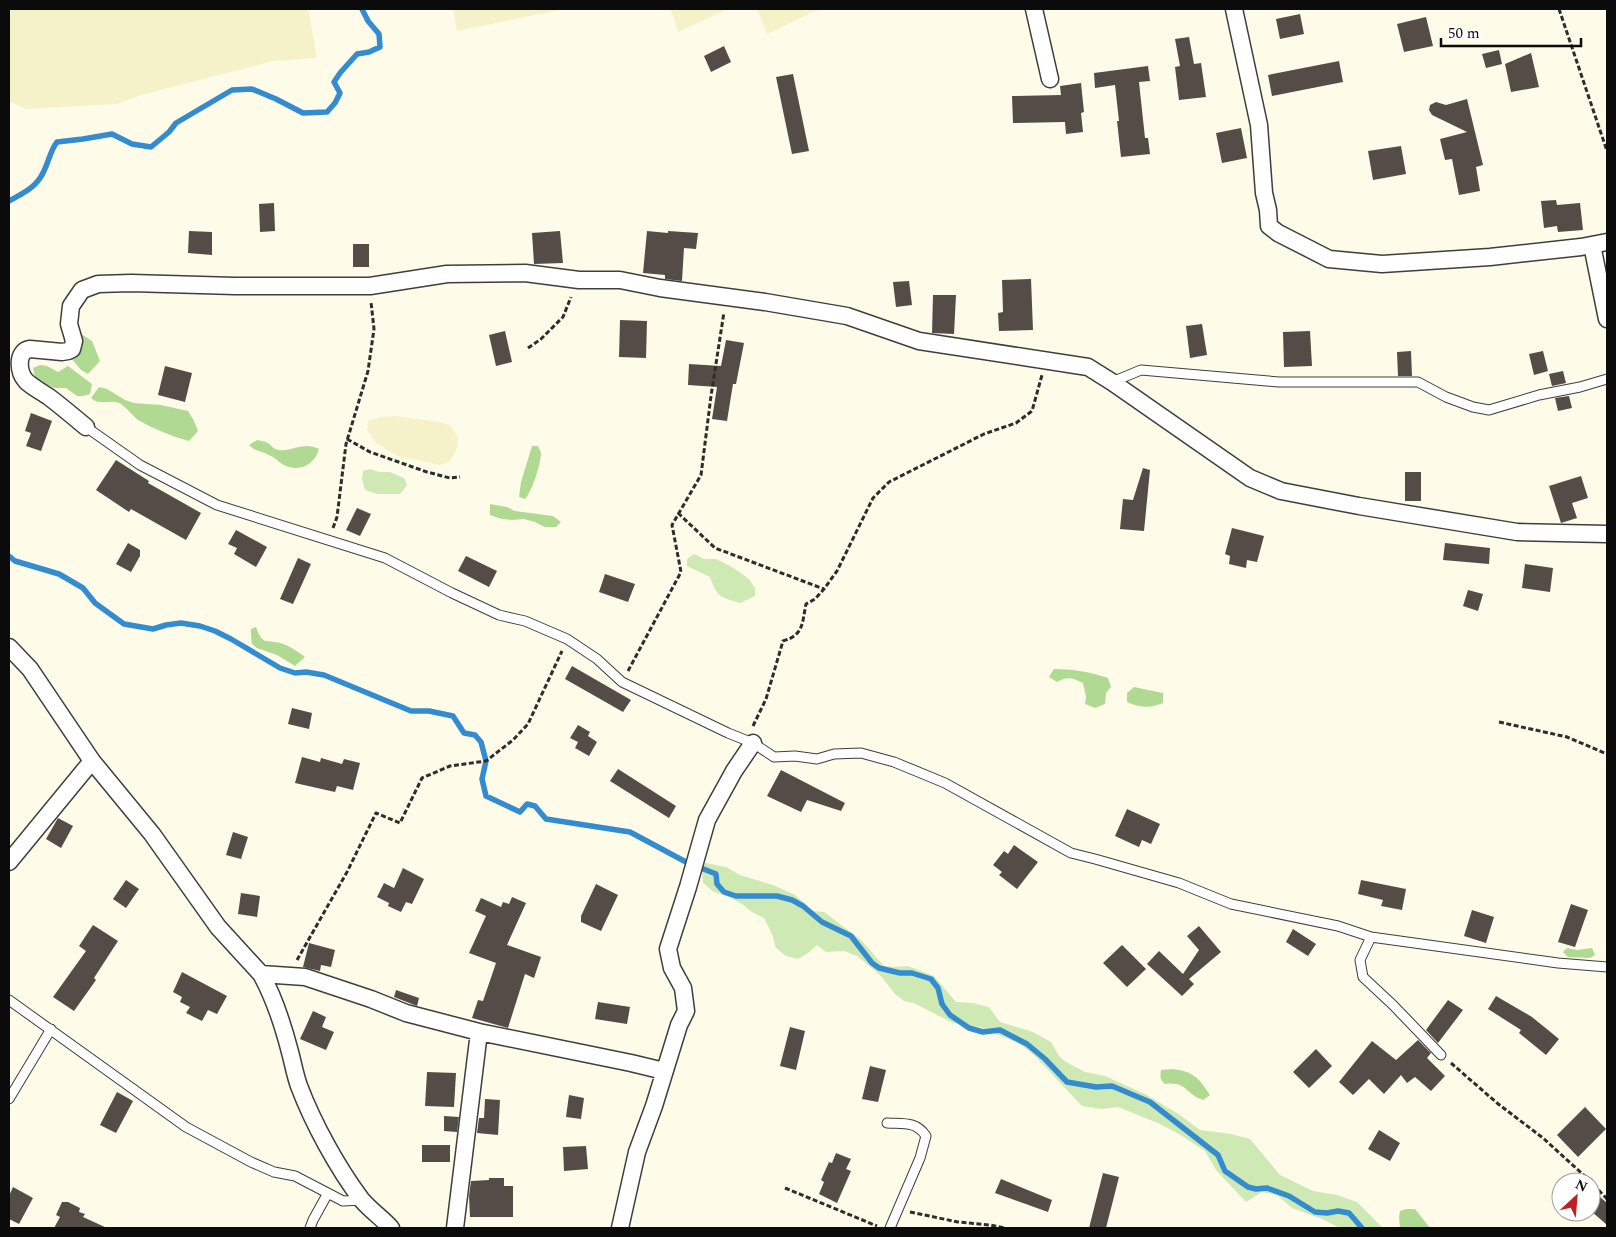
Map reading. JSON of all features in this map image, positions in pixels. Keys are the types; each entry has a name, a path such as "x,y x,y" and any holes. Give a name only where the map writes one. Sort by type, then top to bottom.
{"street":[{"path":"1034,9 1050,79"},
{"path":"1234,9 1259,124 1264,193 1269,226 1278,233 1329,259 1382,264 1490,257 1600,244 1607,319"},
{"path":"86,427 25,380 19,360 21,353 25,349 62,352 72,349 74,341 69,324 71,306 82,290 98,284 370,286 447,274 525,273 579,280 620,280 660,288 726,296 847,316 919,342 1088,367 1250,478 1281,491 1517,532 1607,534"},
{"path":"9,647 30,669 92,761 152,834 218,927 261,974 272,992 298,1084 312,1116 334,1156 362,1200 391,1228"},
{"path":"620,1228 637,1152 654,1106 679,1025 686,1011 683,988 672,968 668,949 707,820 749,742"},
{"path":"9,862 92,761"},
{"path":"261,974 305,977 406,1013 478,1032 664,1071"},
{"path":"455,1228 478,1032"}],"lane":[{"path":"1112,382 1141,370 1279,382 1418,382 1446,397 1473,407 1489,410 1539,395 1580,387 1607,379"},
{"path":"86,427 140,466 217,505 385,558 499,615 525,621 568,639 597,659 622,682 749,742 774,757 795,756 817,759 834,754 861,754 894,762 945,783 1071,853 1179,883 1231,904 1338,926 1372,937 1531,960 1607,967"},
{"path":"1372,937 1360,960 1362,977 1393,1005 1441,1055"},
{"path":"9,1000 186,1127 251,1162 274,1172 295,1176 342,1200 362,1200"},
{"path":"9,1098 51,1029"},
{"path":"887,1123 911,1124 921,1129 926,1136 920,1158 890,1228"},
{"path":"310,1228 312,1220 328,1193"}],"path":[{"path":"1559,9 1607,151"},
{"path":"528,348 541,339 562,317 579,280"},
{"path":"328,540 337,517 347,439 369,362 374,329 370,286"},
{"path":"622,682 682,572 672,525 701,475 726,296"},
{"path":"749,742 766,699 783,641 793,638 800,632 806,604 815,599 824,590 837,571 873,498 889,482 984,434 1016,422 1032,410 1042,374 1048,361"},
{"path":"347,439 370,452 427,472 450,478 460,477"},
{"path":"678,513 716,548 824,590"},
{"path":"293,976 296,960 347,872 376,813 400,823 422,778 450,766 486,761 513,740 528,724 568,639"},
{"path":"1499,722 1568,738 1607,754"},
{"path":"1441,1055 1497,1103 1543,1138 1607,1199"},
{"path":"785,1188 882,1228"},
{"path":"897,1212 909,1212 958,1222 1005,1228"}],"shaded area":[{"path":"9,9 308,9 317,58 273,61 141,95 117,104 26,109 9,101"},
{"path":"453,9 565,9 457,31"},
{"path":"671,9 728,9 678,32"},
{"path":"757,9 820,9 767,34"},
{"path":"394,416 441,422 451,426 458,438 457,448 450,461 440,465 398,456 376,443 367,430 368,421 380,417"}],"green space":[{"path":"83,335 92,341 100,361 88,374 81,370 71,358 77,337"},
{"path":"40,365 47,366 58,372 68,366 92,384 90,394 77,396 66,388 55,388 45,384 35,377 33,368"},
{"path":"99,387 107,389 134,403 161,405 188,411 198,431 189,441 156,429 138,420 117,402 95,401 91,398"},
{"path":"257,440 267,442 279,450 289,450 302,446 319,449 317,455 309,464 294,468 282,464 273,457 249,445"},
{"path":"532,446 538,446 541,458 533,484 525,499 519,497 521,482"},
{"path":"370,469 379,472 390,472 404,478 407,485 400,494 377,494 365,490 362,479 363,471"},
{"path":"490,504 507,507 515,511 553,516 561,522 556,527 545,527 524,519 502,519 490,515"},
{"path":"694,554 704,559 716,559 732,567 749,579 755,588 755,596 740,603 720,595 710,577 687,566 687,559"},
{"path":"256,627 258,633 265,641 287,645 305,657 295,666 277,655 257,648 252,644 251,636 251,629"},
{"path":"1054,669 1081,671 1108,678 1111,687 1106,693 1105,704 1095,708 1085,704 1086,697 1083,683 1070,678 1057,682 1049,677"},
{"path":"1134,687 1163,693 1163,703 1145,707 1127,702 1127,693"},
{"path":"705,863 726,867 740,875 773,885 795,895 813,911 824,912 860,939 884,966 908,966 934,976 956,1002 973,1003 989,1007 1000,1022 1033,1032 1051,1042 1059,1056 1085,1072 1105,1076 1145,1094 1180,1115 1200,1130 1231,1134 1250,1139 1280,1175 1313,1191 1337,1195 1357,1202 1383,1228 1340,1228 1292,1208 1277,1195 1262,1192 1246,1202 1216,1170 1205,1151 1179,1134 1158,1123 1118,1107 1102,1109 1082,1106 1035,1056 1020,1044 980,1027 953,1023 914,1003 904,1001 895,994 880,975 857,956 844,951 826,952 817,945 798,959 786,956 776,948 764,918 727,896 714,892 703,883 702,869"},
{"path":"1567,948 1577,950 1592,948 1595,955 1590,958 1568,957 1563,952"},
{"path":"1172,1069 1195,1076 1210,1095 1203,1100 1178,1084 1165,1084 1161,1078 1161,1070"},
{"path":"1415,1209 1430,1228 1400,1228 1400,1211"}],"building":[{"path":"1300,14 1304,34 1280,39 1276,19"},
{"path":"1426,17 1433,46 1404,52 1397,24"},
{"path":"1189,37 1194,64 1201,63 1206,97 1179,100 1175,67 1180,66 1175,39"},
{"path":"724,46 731,62 711,72 704,56"},
{"path":"1499,50 1502,64 1486,68 1482,54"},
{"path":"1531,53 1539,87 1511,92 1505,64"},
{"path":"1339,61 1343,82 1272,96 1268,75"},
{"path":"1148,66 1150,81 1139,82 1145,138 1148,138 1150,154 1121,157 1115,85 1095,88 1094,73"},
{"path":"793,74 809,151 792,154 776,77"},
{"path":"1081,83 1084,112 1081,113 1083,132 1066,134 1065,122 1013,123 1012,96 1061,95 1060,86"},
{"path":"1467,99 1483,165 1476,167 1480,191 1459,195 1452,159 1445,160 1440,139 1467,132 1432,115 1429,110 1430,105 1436,102 1446,105"},
{"path":"1241,128 1247,158 1222,163 1216,133"},
{"path":"1401,146 1406,174 1373,180 1368,151"},
{"path":"1556,200 1557,205 1580,203 1583,230 1558,232 1557,226 1544,228 1541,201"},
{"path":"274,203 275,231 260,232 259,204"},
{"path":"189,231 212,232 212,255 188,253"},
{"path":"560,231 563,263 534,264 532,233"},
{"path":"647,231 698,233 696,249 684,248 682,281 665,279 665,275 643,273"},
{"path":"353,244 369,244 369,267 353,267"},
{"path":"1031,279 1033,330 999,331 998,313 1003,312 1002,280"},
{"path":"909,281 912,305 896,307 893,282"},
{"path":"933,295 956,295 954,334 932,333"},
{"path":"620,320 647,321 646,358 619,357"},
{"path":"1202,324 1207,355 1190,358 1186,326"},
{"path":"505,331 512,362 496,366 489,335"},
{"path":"1310,331 1312,366 1284,367 1283,332"},
{"path":"726,340 744,343 736,384 733,384 727,421 712,419 717,387 688,385 689,364 721,366"},
{"path":"1411,351 1412,376 1398,376 1397,352"},
{"path":"1543,351 1548,371 1534,375 1529,354"},
{"path":"165,366 192,373 185,402 158,395"},
{"path":"1563,371 1566,383 1552,386 1549,374"},
{"path":"1569,396 1572,408 1558,411 1555,398"},
{"path":"31,413 52,421 41,451 26,446 31,433 25,431"},
{"path":"116,460 149,481 148,483 201,513 186,540 131,509 129,512 96,490"},
{"path":"1143,468 1150,470 1144,531 1120,529 1123,499 1133,500"},
{"path":"1405,472 1421,472 1421,501 1405,501"},
{"path":"1581,476 1588,498 1572,503 1577,518 1561,523 1549,486"},
{"path":"357,508 371,514 360,536 346,530"},
{"path":"1232,528 1264,536 1257,562 1247,560 1246,568 1229,564 1230,556 1225,554"},
{"path":"236,530 267,547 256,567 234,554 237,548 228,544"},
{"path":"128,543 140,550 140,556 131,572 116,564"},
{"path":"1445,543 1490,548 1489,564 1443,560"},
{"path":"466,556 497,571 489,587 458,571"},
{"path":"298,558 311,564 293,604 280,599"},
{"path":"1525,564 1553,568 1550,592 1522,588"},
{"path":"605,574 635,584 628,602 599,592"},
{"path":"1468,590 1483,594 1478,611 1463,606"},
{"path":"572,666 631,700 623,712 565,679"},
{"path":"292,708 312,713 309,729 288,724"},
{"path":"578,725 590,732 588,736 597,742 589,756 575,748 578,742 570,738"},
{"path":"302,757 320,762 321,758 342,764 344,759 360,763 353,790 337,786 335,792 295,783"},
{"path":"618,769 676,806 669,818 610,781"},
{"path":"781,770 845,803 841,811 807,800 801,812 767,796"},
{"path":"1127,809 1160,824 1151,844 1142,840 1139,847 1115,836"},
{"path":"58,818 73,826 61,848 46,839"},
{"path":"233,832 248,837 241,859 226,855"},
{"path":"1014,845 1038,862 1017,889 999,875 1002,872 993,865 1004,851 1008,854"},
{"path":"403,868 424,879 412,904 406,902 401,912 388,906 389,903 377,897 384,883 394,888"},
{"path":"126,880 139,889 126,908 113,899"},
{"path":"1361,880 1406,889 1402,910 1381,906 1383,900 1358,894"},
{"path":"596,884 618,895 601,931 581,922 581,916"},
{"path":"241,893 260,896 257,917 238,914"},
{"path":"512,897 526,903 507,945 541,957 534,978 525,974 508,1028 472,1018 478,1000 483,1001 496,963 469,953 486,916 475,911 481,898 501,907 503,902 509,904"},
{"path":"1571,904 1588,910 1575,947 1558,942"},
{"path":"1472,910 1494,917 1486,943 1464,936"},
{"path":"93,925 118,941 94,978 96,980 74,1011 53,997 86,951 79,946"},
{"path":"1199,926 1221,952 1189,979 1194,984 1182,996 1147,964 1159,951 1183,974 1199,950 1187,936"},
{"path":"1293,929 1316,944 1308,956 1286,942"},
{"path":"309,943 335,950 331,967 321,965 320,971 303,967"},
{"path":"1122,945 1146,969 1127,987 1103,963"},
{"path":"182,972 227,996 217,1014 208,1010 202,1021 186,1013 190,1007 180,1002 182,997 173,992"},
{"path":"396,990 419,998 417,1006 394,997"},
{"path":"1496,996 1532,1017 1559,1039 1546,1055 1519,1033 1521,1030 1488,1009"},
{"path":"1448,1000 1463,1010 1438,1043 1426,1030"},
{"path":"598,1002 630,1007 627,1024 595,1019"},
{"path":"313,1011 326,1017 322,1027 334,1032 326,1050 300,1039"},
{"path":"790,1027 805,1031 796,1070 780,1066"},
{"path":"1418,1040 1431,1053 1427,1058 1445,1076 1431,1091 1415,1077 1407,1083 1401,1075 1384,1094 1369,1079 1353,1095 1339,1082 1372,1041 1396,1060"},
{"path":"1316,1049 1332,1066 1309,1088 1293,1072"},
{"path":"870,1066 886,1070 878,1102 862,1099"},
{"path":"427,1072 456,1073 454,1107 425,1106"},
{"path":"117,1092 133,1101 116,1133 100,1125"},
{"path":"569,1095 584,1098 581,1119 566,1117"},
{"path":"485,1099 500,1100 498,1135 477,1133 479,1118 484,1118"},
{"path":"1585,1107 1606,1129 1578,1157 1557,1135"},
{"path":"444,1116 459,1117 457,1132 444,1131"},
{"path":"1379,1130 1400,1143 1390,1161 1368,1149"},
{"path":"422,1145 450,1145 450,1162 422,1162"},
{"path":"586,1146 588,1169 564,1171 563,1147"},
{"path":"836,1153 851,1159 846,1169 851,1171 837,1203 819,1194 824,1182 821,1180 829,1162 832,1163"},
{"path":"1103,1173 1119,1177 1106,1228 1089,1228"},
{"path":"489,1178 504,1178 504,1186 513,1186 513,1217 470,1217 469,1196 471,1181 489,1180"},
{"path":"1001,1179 1052,1200 1048,1212 995,1193"},
{"path":"13,1187 33,1198 19,1224 9,1219 9,1196"},
{"path":"1601,1198 1607,1203 1607,1225 1601,1220"},
{"path":"62,1202 68,1202 80,1208 79,1212 85,1214 83,1217 107,1228 54,1228 60,1217 56,1215"}],"waterway":[{"path":"9,201 37,182 43,174 57,142 112,134 132,144 151,147 169,132 176,123 232,90 252,89 303,113 327,112 335,103 340,93 334,82 340,73 357,54 369,52 380,47 379,34 368,21 362,9"},
{"path":"9,556 15,561 59,574 83,588 95,603 124,624 153,629 181,623 200,626 231,639 280,668 295,673 306,672 324,675 411,711 429,711 453,716 464,733 475,735 481,742 486,761 482,779 486,796 520,812 527,804 535,806 546,819 630,832 686,862 716,874 717,884 724,892 736,896 777,896 792,900 803,906 822,922 851,936 872,963 879,968 900,973 912,973 931,979 938,988 942,1004 950,1015 969,1028 983,1032 1000,1030 1027,1044 1045,1059 1067,1082 1096,1087 1112,1086 1150,1102 1218,1155 1225,1171 1248,1187 1256,1189 1267,1188 1289,1196 1315,1212 1327,1213 1338,1211 1349,1213 1362,1228"}]}
